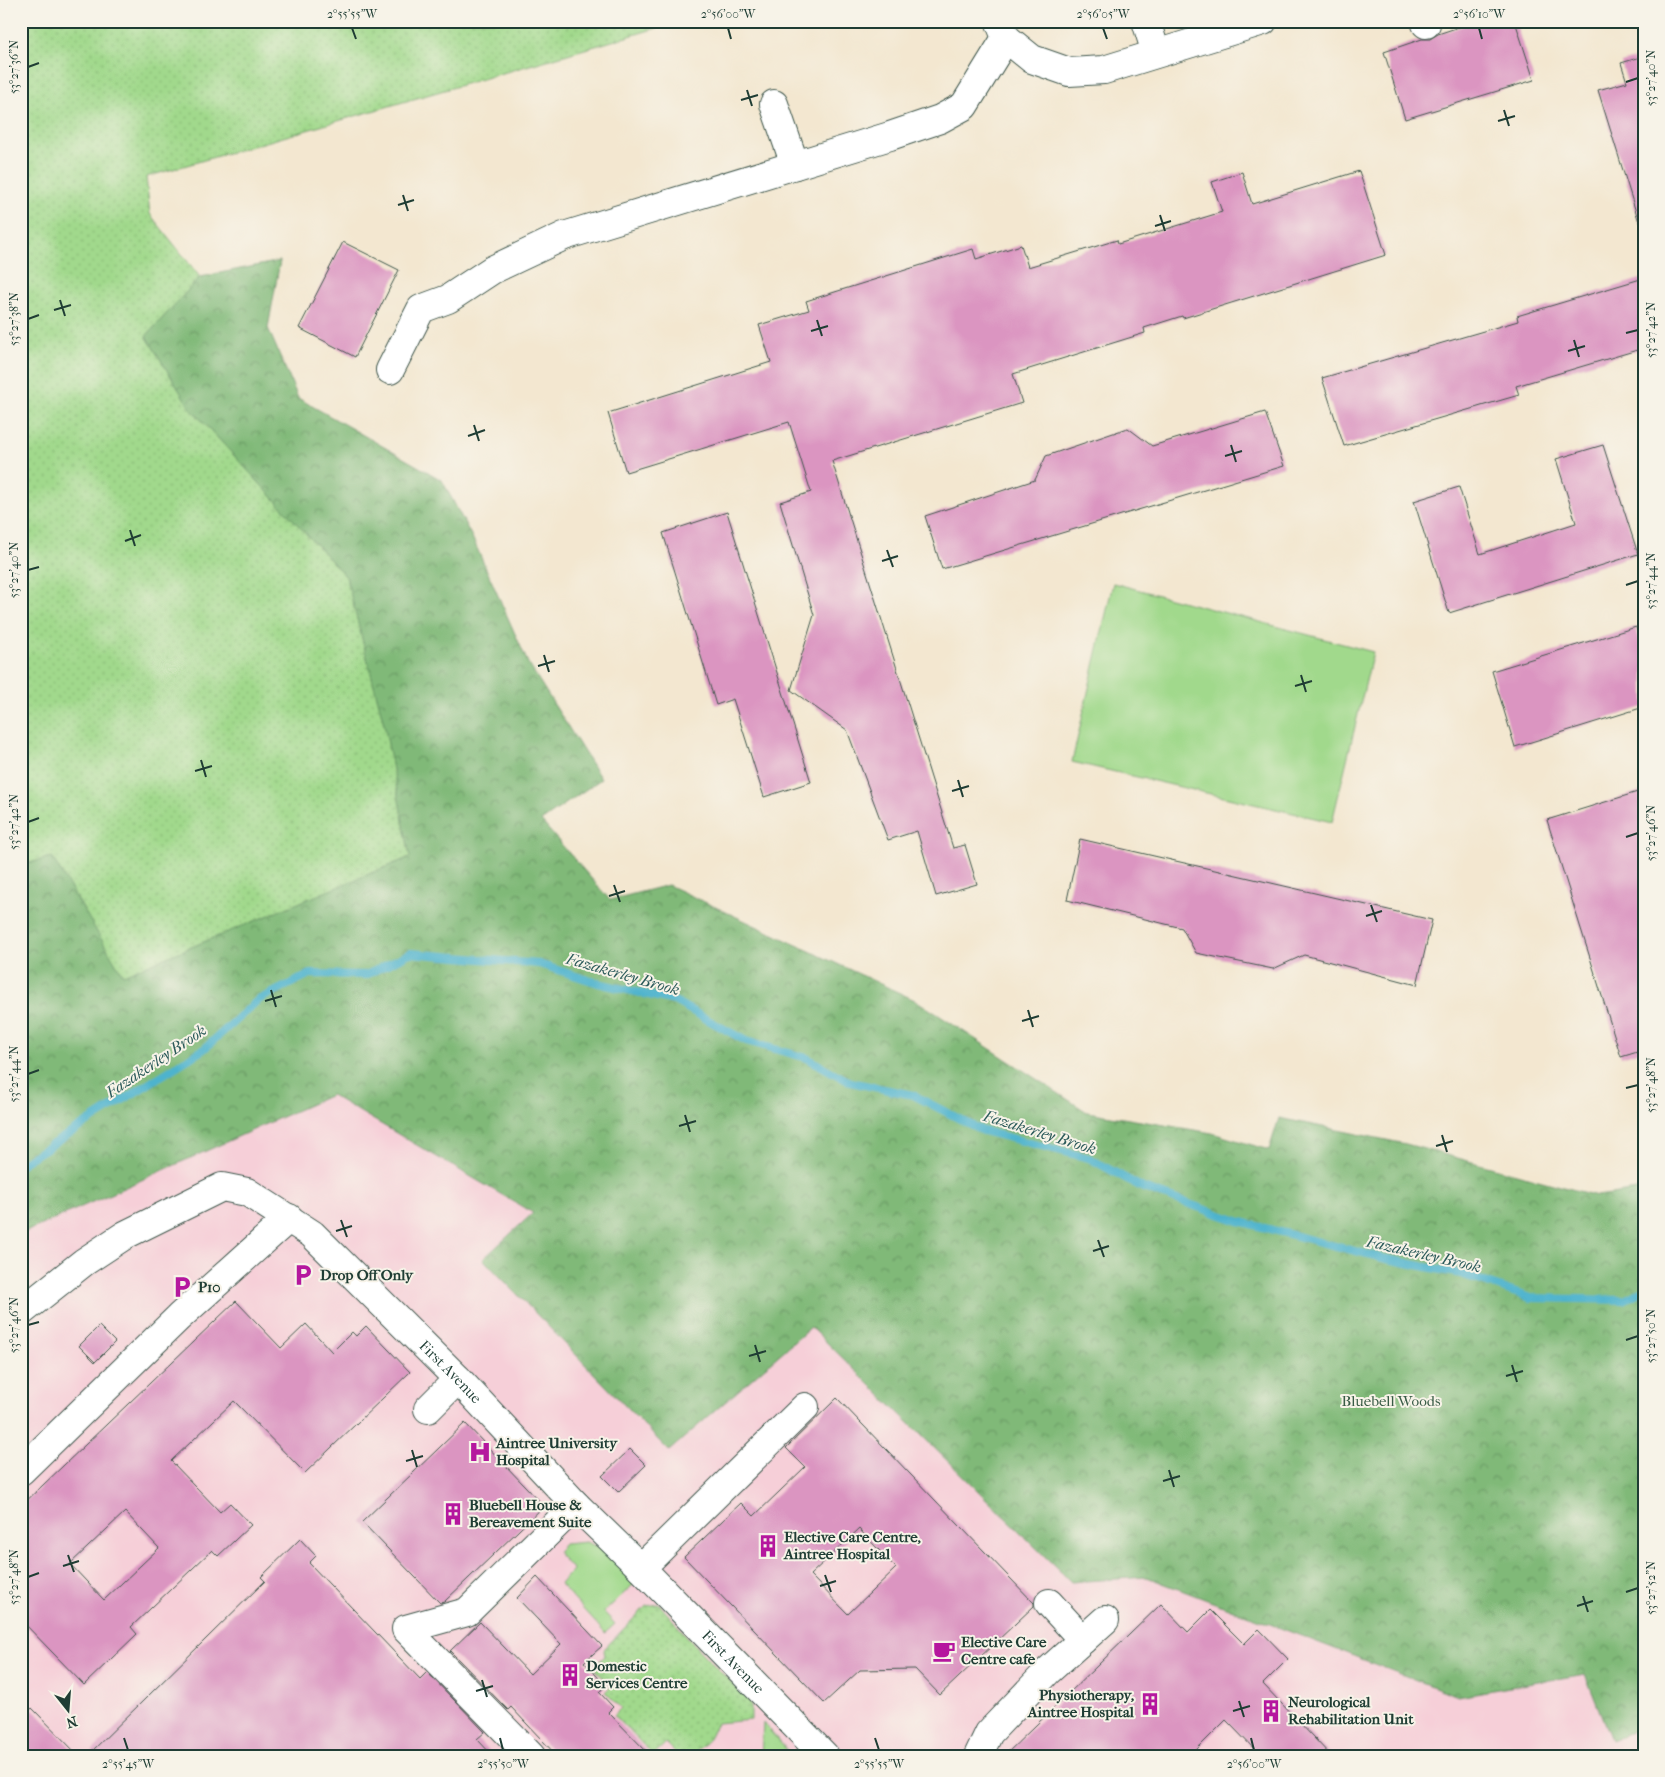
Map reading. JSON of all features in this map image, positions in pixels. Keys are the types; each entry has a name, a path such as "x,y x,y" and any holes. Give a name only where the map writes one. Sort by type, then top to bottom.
{"lane":[{"path":"1146,21 1156,53"},
{"path":"390,370 421,310 448,299 492,270 564,236 932,122 964,106 1003,30 1032,59 1069,72 1104,70 1229,27 1263,21"},
{"path":"774,104 795,165"},
{"name":"First Avenue","path":"21,1312 84,1262 125,1235 222,1187 247,1192 312,1234 458,1379 576,1505 641,1568 825,1756"},
{"path":"21,1471 180,1317 289,1218"},
{"path":"428,1409 458,1379"},
{"path":"641,1568 805,1408"},
{"path":"531,1756 406,1629 467,1612 576,1505"},
{"path":"1049,1603 1084,1640"},
{"path":"978,1756 989,1733 1048,1671 1105,1620"}],"shaded area":[{"name":"Aintree University Hospital","path":"331,1095 688,1304 773,1289 1071,1582 1146,1577 1458,1696 1644,1649 1644,1756 21,1756 21,1234"}],"green space":[{"path":"21,21 681,21 146,177 150,214 200,277 146,336 190,408 346,577 384,724 410,857 123,975 52,857 21,865"},
{"name":"Bluebell Woods","path":"280,261 268,328 298,398 442,480 472,537 528,663 601,779 541,821 610,900 668,885 917,1001 1087,1112 1212,1133 1269,1150 1279,1118 1406,1144 1597,1196 1644,1189 1644,1727 1611,1740 1585,1674 1458,1696 1147,1577 1071,1582 811,1327 669,1451 483,1259 533,1213 331,1095 21,1234 21,865 52,857 123,975 410,857 384,724 346,577 190,408 146,336 200,277"},
{"path":"1113,583 1373,652 1332,822 1072,762"},
{"path":"586,1542 605,1550 635,1583 604,1612 615,1624 605,1633 560,1584 573,1570 557,1552 564,1544"},
{"path":"659,1604 698,1649 751,1703 751,1720 717,1723 709,1739 692,1756 679,1756 666,1743 653,1755 614,1715 621,1708 605,1692 611,1686 593,1667 605,1656 604,1649 646,1606"},
{"path":"763,1723 792,1756 761,1756"}],"building":[{"path":"1477,21 1515,21 1534,80 1405,119 1384,52 1422,39 1430,39 1438,34"},
{"path":"1644,56 1644,221 1639,222 1598,90 1627,82 1621,63"},
{"path":"1359,171 1386,255 1183,318 1182,316 1144,328 1145,333 1013,374 1022,403 832,461 953,848 965,845 977,884 936,896 917,831 888,840 847,730 791,690 814,615 780,502 811,492 789,422 626,472 608,413 771,362 759,325 809,310 806,301 973,249 976,259 1021,245 1028,267 1117,240 1118,244 1222,212 1212,182 1242,172 1252,204"},
{"path":"343,242 399,270 355,357 299,328"},
{"path":"1644,278 1644,348 1516,386 1519,395 1344,446 1322,378 1518,321 1517,316"},
{"path":"1265,412 1284,466 942,569 925,516 1035,480 1046,456 1128,428 1152,446"},
{"path":"1603,445 1638,554 1449,613 1414,501 1459,487 1480,554 1576,523 1556,459"},
{"path":"727,512 811,782 764,797 733,699 716,705 663,533"},
{"path":"1636,627 1644,654 1644,707 1515,747 1492,671"},
{"path":"1644,790 1644,1050 1621,1057 1547,820"},
{"path":"1080,839 1432,920 1417,985 1304,955 1273,969 1196,953 1182,928 1067,900"},
{"path":"236,1301 281,1348 306,1324 332,1352 352,1332 356,1336 366,1326 410,1372 305,1473 234,1401 171,1461 220,1512 230,1503 251,1525 218,1556 212,1550 131,1627 137,1634 84,1685 21,1620 21,1506","holes":["125,1512 159,1548 104,1600 70,1564"]},
{"path":"99,1326 115,1342 95,1362 79,1346"},
{"name":"Elective Care Centre, Aintree Hospital","path":"837,1398 1034,1603 1034,1606 940,1695 915,1669 860,1670 824,1703 684,1557 741,1503 754,1516 805,1467 786,1448","holes":["859,1529 896,1568 848,1614 810,1575"]},
{"name":"Bluebell House & Bereavement Suite","path":"465,1423 544,1506 444,1602 440,1603 362,1522"},
{"path":"630,1449 646,1465 618,1492 602,1476"},
{"path":"300,1539 316,1556 309,1563 420,1679 427,1672 485,1732 477,1739 493,1756 87,1756 265,1581 261,1577"},
{"name":"Domestic Services Centre","path":"537,1577 602,1646 584,1662 606,1686 599,1692 613,1707 608,1712 651,1756 557,1756 511,1707 508,1710 450,1651 480,1622 530,1674 561,1644 517,1598"},
{"name":"Physiotherapy, Aintree Hospital","path":"1161,1604 1188,1632 1210,1610 1244,1644 1259,1629 1288,1659 1263,1684 1331,1756 1261,1756 1226,1720 1190,1756 1004,1756"},
{"path":"32,1708 79,1756 21,1756 21,1718"}],"waterway":[{"name":"Fazakerley Brook","path":"21,1164 204,1049 258,1000 310,974 366,975 410,953 539,964 598,983 674,1001 746,1041 807,1058 850,1082 913,1095 983,1131 1089,1158 1143,1188 1238,1221 1382,1258 1461,1274 1530,1298 1624,1300 1644,1290"}],"place":[{"name":"Drop Off Only","path":"303,1275"},
{"name":"P10","path":"182,1287"},
{"name":"Aintree University Hospital","path":"480,1452"},
{"name":"Bluebell House & Bereavement Suite","path":"453,1514"},
{"name":"Elective Care Centre, Aintree Hospital","path":"768,1546"},
{"name":"Elective Care Centre cafe","path":"944,1651"},
{"name":"Domestic Services Centre","path":"570,1675"},
{"name":"Physiotherapy, Aintree Hospital","path":"1150,1704"},
{"name":"Neurological Rehabilitation Unit","path":"1271,1711"}]}
